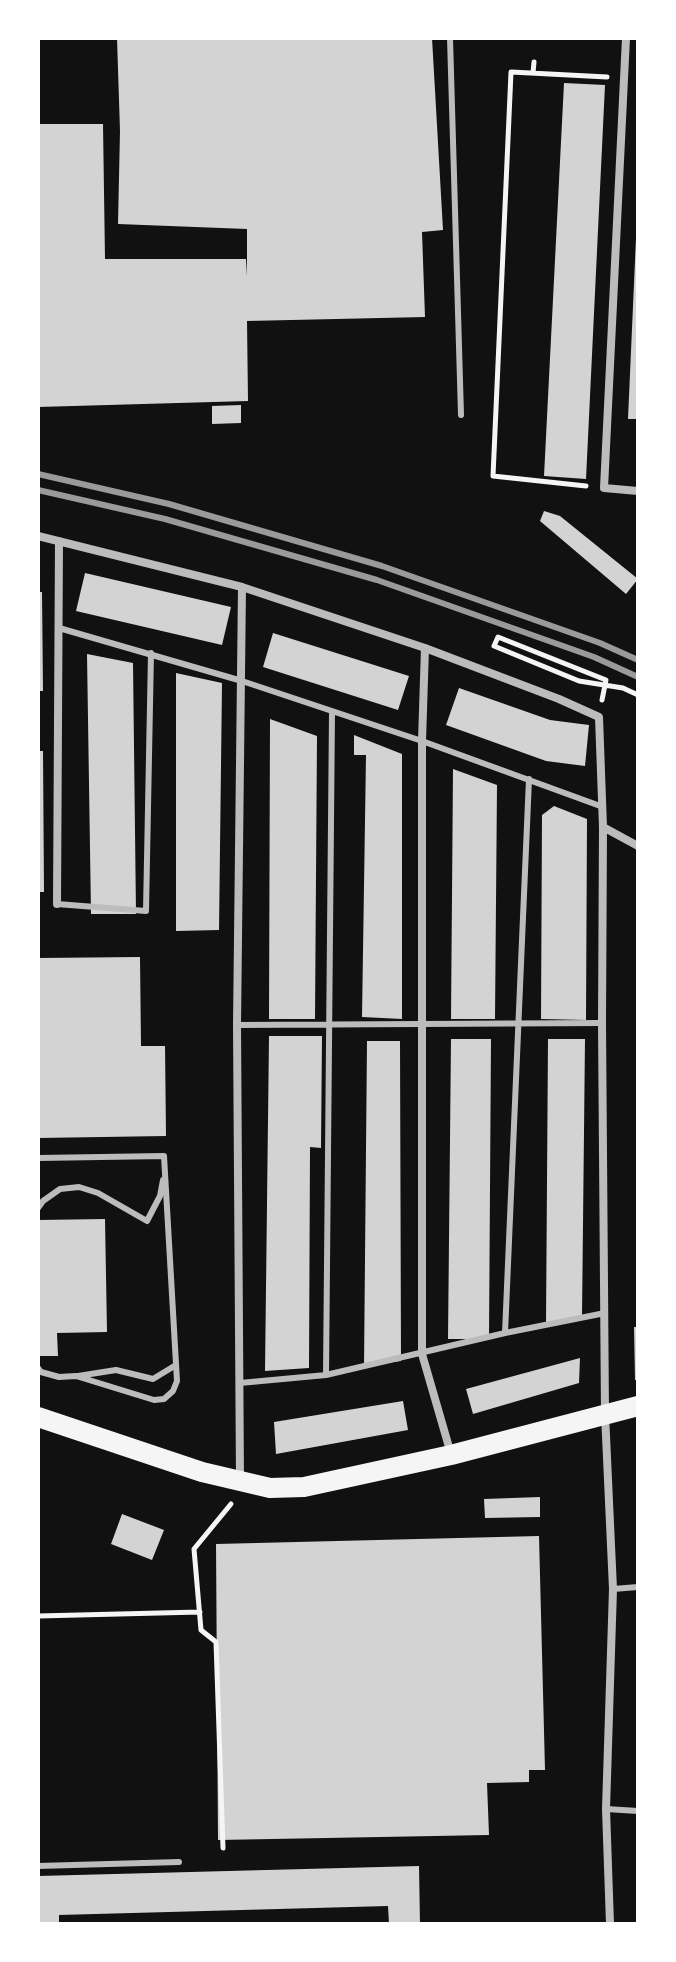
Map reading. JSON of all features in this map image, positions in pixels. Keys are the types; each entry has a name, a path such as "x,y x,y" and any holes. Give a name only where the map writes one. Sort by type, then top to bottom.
{"main road":[{"path":"38,1417 202,1472 270,1488 304,1487 451,1455 638,1406"}],"street":[{"path":"626,38 604,488 638,491"},
{"path":"38,536 242,587 425,648 599,717 603,807 605,1414 613,1589 606,1809 610,1924"},
{"path":"57,904 59,541"},
{"path":"242,587 237,1025 240,1383 248,1484"},
{"path":"425,648 422,741 422,1354 451,1455"},
{"path":"603,827 638,846"}],"lane":[{"path":"450,38 461,415"},
{"path":"59,628 242,681 422,741 603,807"},
{"path":"57,904 146,911 151,653"},
{"path":"326,1375 332,712"},
{"path":"505,1333 529,779"},
{"path":"237,1025 602,1023"},
{"path":"38,1158 164,1156 177,1381 173,1391 164,1399 154,1400 76,1376"},
{"path":"38,1208 60,1189 79,1187 98,1193 147,1221 160,1196 165,1173"},
{"path":"240,1383 326,1375 605,1313"},
{"path":"38,1368 41,1372 59,1377 116,1370 153,1379 176,1365"},
{"path":"613,1589 638,1587"},
{"path":"606,1809 638,1811"},
{"path":"38,1866 179,1862"}],"path":[{"path":"533,73 534,62"},
{"path":"604,488 493,476 511,72 624,77"},
{"path":"599,717 601,704 604,692 606,680 498,637 494,646 579,681 594,683 608,686 623,688 638,695"},
{"path":"223,1848 216,1642 201,1630 194,1549 232,1502 256,1511 248,1484"},
{"path":"38,1616 200,1612"}],"building":[{"path":"117,38 432,38 443,230 422,232 425,317 247,321 248,401 38,407 38,124 103,124 105,259 246,259 247,276 247,229 118,224 120,131"},
{"path":"564,83 605,85 586,479 544,476"},
{"path":"636,238 638,419 628,419"},
{"path":"241,405 241,423 212,424 212,406"},
{"path":"544,511 560,516 638,579 626,594 540,521"},
{"path":"85,573 231,607 222,645 76,611"},
{"path":"38,592 42,592 43,691 38,691"},
{"path":"273,633 409,676 398,710 263,667"},
{"path":"87,654 133,663 136,914 91,914"},
{"path":"176,673 222,683 219,930 176,931"},
{"path":"459,688 550,720 589,725 585,766 546,761 446,725"},
{"path":"270,719 317,736 315,1019 269,1019"},
{"path":"354,735 402,754 402,1019 362,1017 366,755 354,755"},
{"path":"38,751 43,751 44,892 38,892"},
{"path":"453,769 497,785 495,1019 451,1019"},
{"path":"554,806 587,819 586,1020 541,1019 542,815"},
{"path":"140,957 141,1046 165,1046 166,1136 38,1138 38,958"},
{"path":"269,1036 322,1036 321,1148 310,1147 309,1368 265,1371"},
{"path":"451,1039 491,1039 489,1336 478,1339 448,1339"},
{"path":"548,1039 585,1039 582,1316 546,1323"},
{"path":"367,1041 400,1041 401,1361 364,1366"},
{"path":"105,1219 107,1332 57,1333 58,1356 39,1356 38,1220"},
{"path":"634,1327 638,1327 638,1380 635,1380"},
{"path":"580,1358 579,1383 473,1414 466,1389"},
{"path":"403,1401 408,1430 276,1454 274,1422"},
{"path":"540,1497 540,1517 485,1518 484,1499"},
{"path":"122,1514 164,1530 152,1560 111,1544"},
{"path":"539,1536 545,1770 529,1770 529,1782 487,1783 489,1835 218,1840 216,1544"},
{"path":"419,1866 420,1924 389,1924 388,1906 59,1915 59,1924 38,1924 38,1876"}],"railway":[{"path":"38,474 169,504 382,566 600,643 638,660"},
{"path":"38,490 165,519 377,580 594,657 638,677"}]}
